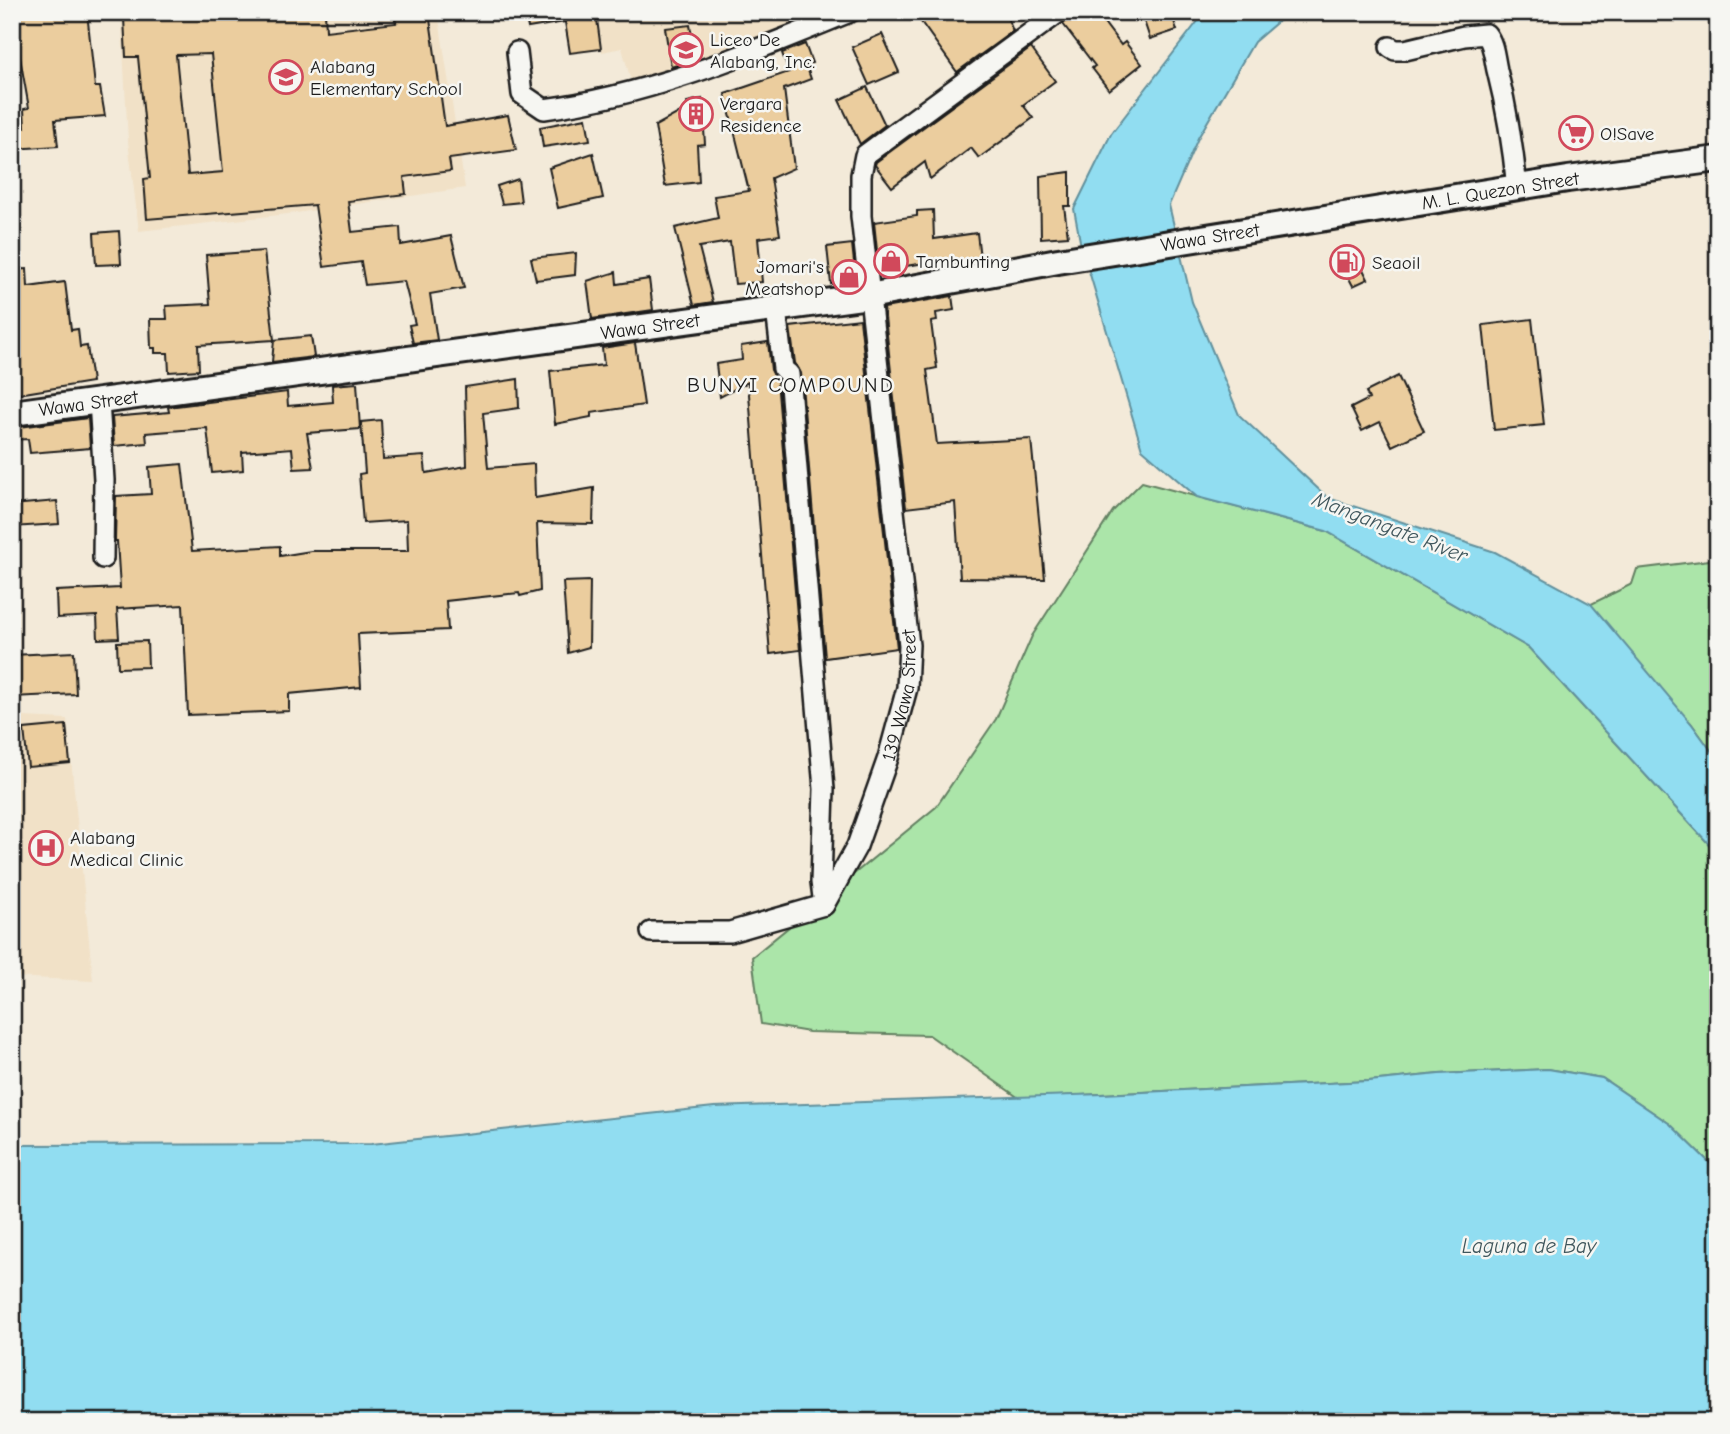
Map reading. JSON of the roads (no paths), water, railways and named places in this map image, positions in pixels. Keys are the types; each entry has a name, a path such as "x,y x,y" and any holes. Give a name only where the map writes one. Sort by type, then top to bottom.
{"main road":[{"name":"M. L. Quezon Street","path":"1284,226 1718,159"},
{"name":"Wawa Street","path":"12,413 869,296 1073,259 1284,226"}],"street":[{"path":"517,52 522,94 544,109 594,102 702,71 850,12"},
{"name":"139 Wawa Street","path":"824,905 857,846 888,758 907,688 909,645 860,216 861,175 865,155 1059,12"},
{"path":"1390,47 1405,50 1464,36 1486,34 1493,49 1507,107 1517,188"},
{"path":"652,932 730,932 824,905 821,882 824,789 813,648 789,374 783,369 776,309"},
{"path":"99,401 104,480 103,558"}],"water":[{"name":"Mangangate River","path":"1205,12 1289,12 1254,42 1198,138 1169,205 1192,302 1239,415 1328,498 1495,552 1591,604 1691,723 1718,760 1718,854 1529,648 1326,531 1197,497 1142,449 1080,241 1074,209 1111,134"},
{"name":"Laguna de Bay","path":"1548,1069 1602,1078 1670,1124 1718,1171 1718,1422 12,1422 12,1145 371,1144 714,1107 1103,1094"}],"place":[{"name":"Liceo De Alabang, Inc.","path":"686,50"},
{"name":"Alabang Elementary School","path":"286,77"},
{"name":"Vergara Residence","path":"696,114"},
{"name":"O!Save","path":"1576,133"},
{"name":"Tambunting","path":"891,261"},
{"name":"Seaoil","path":"1347,262"},
{"name":"Jomari's Meatshop","path":"849,277"},
{"name":"Alabang Medical Clinic","path":"46,848"}],"district":[{"name":"BUNYI COMPOUND","path":"791,385"}]}
